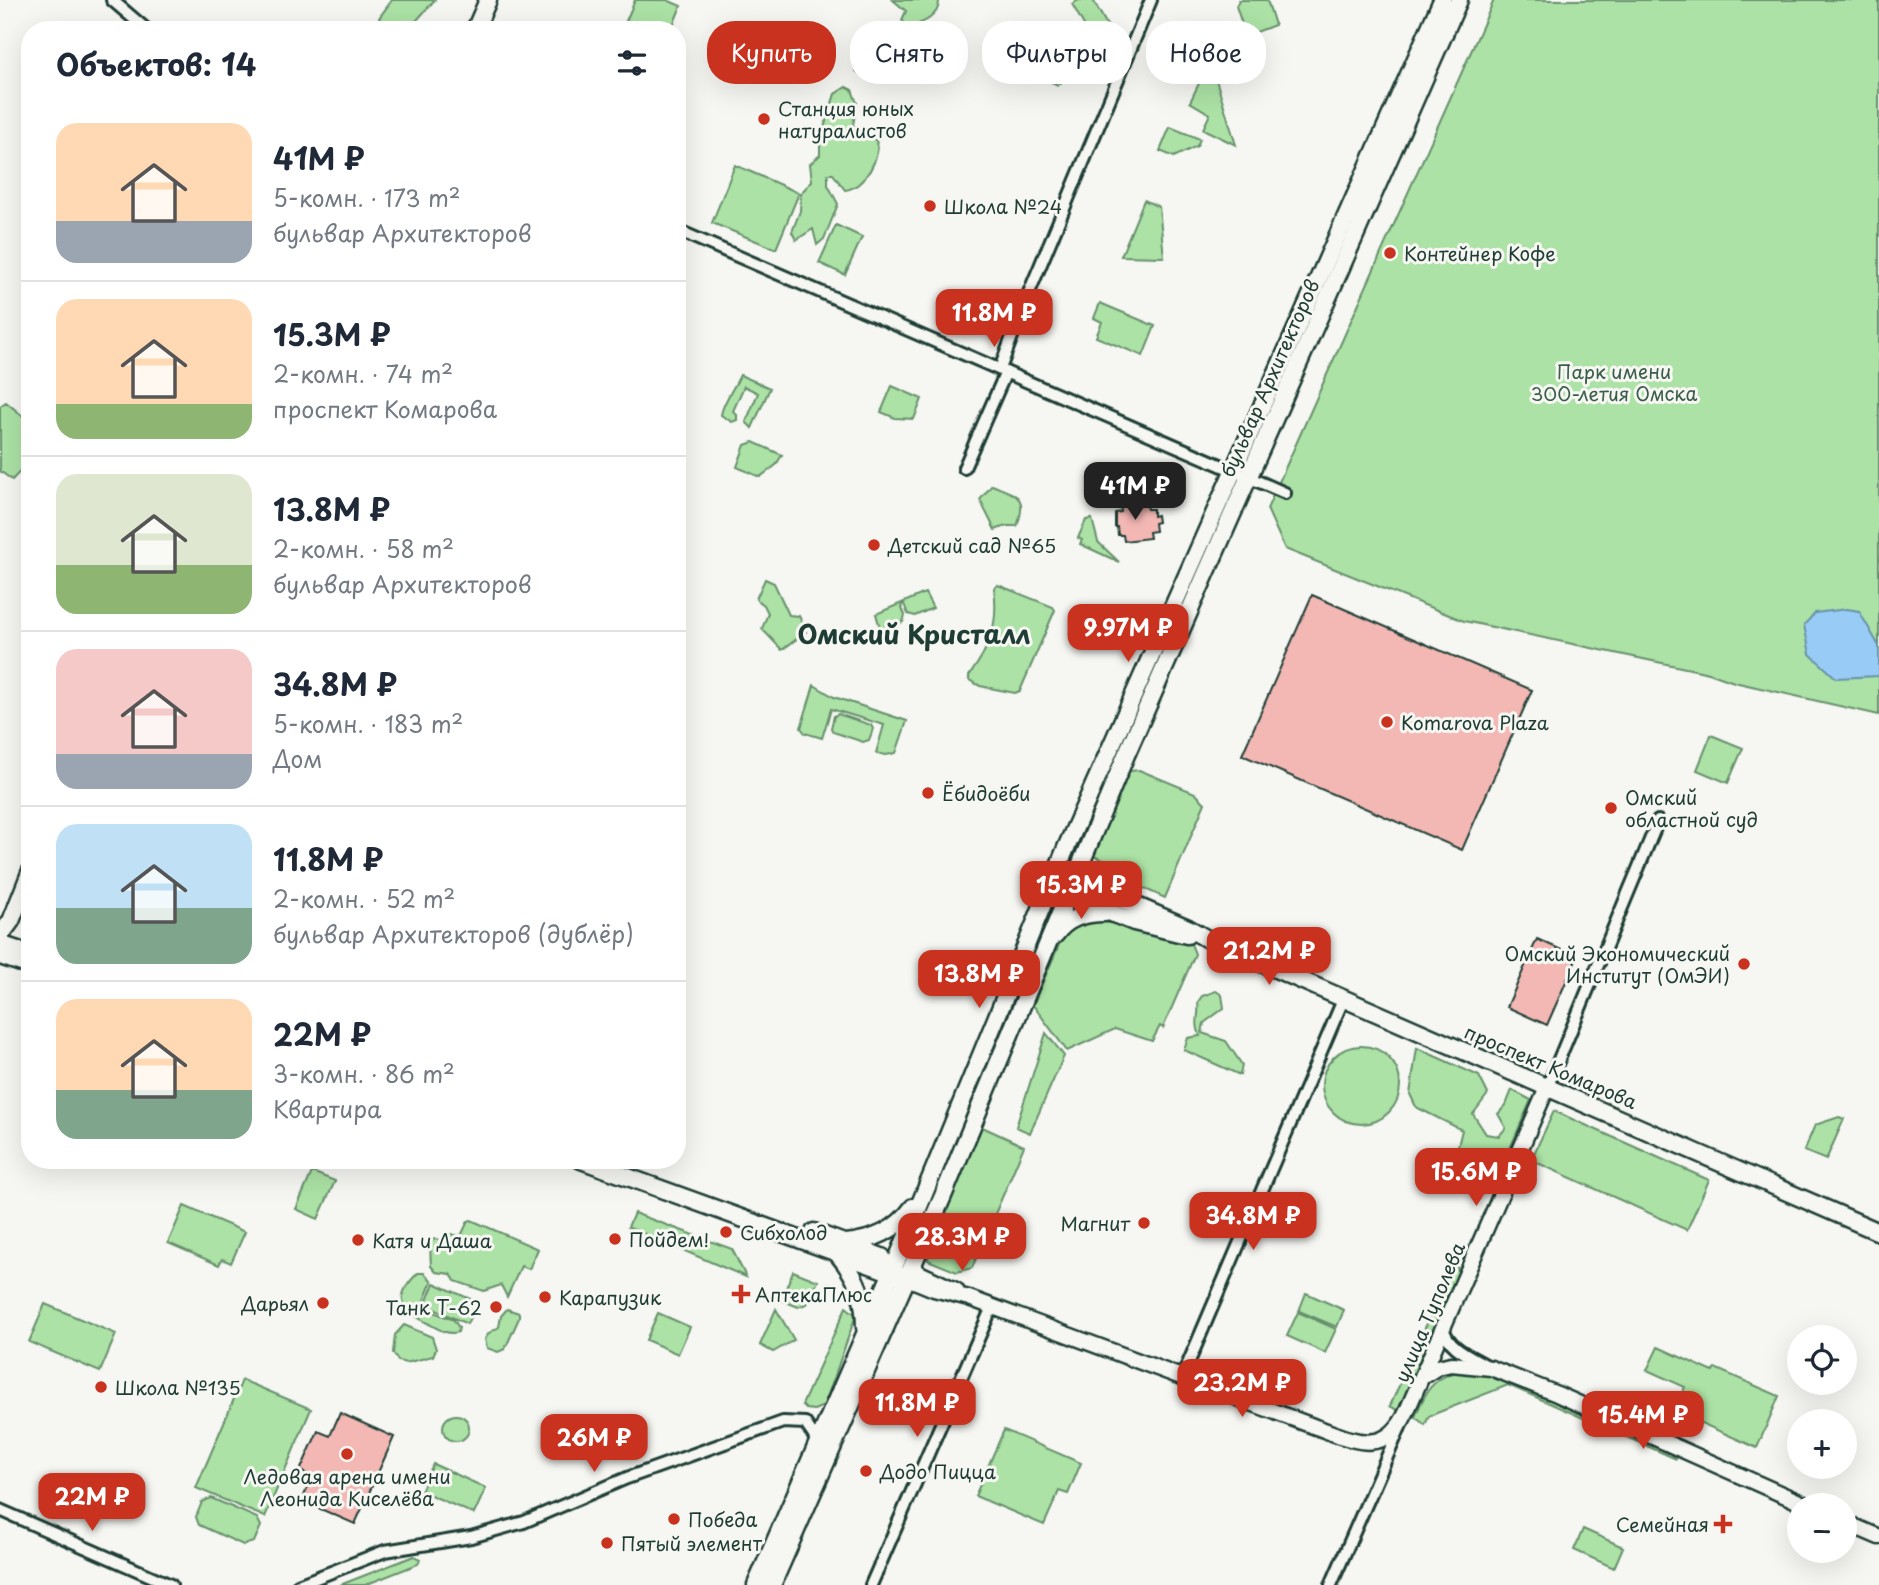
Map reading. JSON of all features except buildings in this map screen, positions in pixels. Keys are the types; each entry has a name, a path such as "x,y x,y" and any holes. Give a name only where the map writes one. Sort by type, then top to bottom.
{"main road":[{"path":"479,21 488,0"},
{"name":"бульвар Архитекторов","path":"772,1585 901,1270 1045,948 1241,474 1442,0"},
{"name":"бульвар Архитекторов","path":"755,1585 864,1335 901,1270 926,1188 1057,872 1459,0"},
{"name":"проспект Комарова","path":"1057,872 1188,928 1206,939 1343,1000 1879,1232"},
{"name":"проспект Комарова","path":"1050,888 1108,913 1206,939"},
{"path":"0,936 11,920 21,895"},
{"path":"1045,948 1067,922 1083,915 1108,913"},
{"path":"0,944 21,951"},
{"path":"0,956 21,963"},
{"path":"608,1169 841,1247 878,1237 898,1224 926,1188"},
{"path":"634,1169 901,1270"},
{"path":"841,1247 862,1292 865,1311 864,1335"}],"street":[{"path":"112,0 136,21"},
{"path":"964,468 1003,370 1023,307 1151,0"},
{"path":"686,234 1286,493"},
{"name":"улица Туполева","path":"1331,1585 1547,1088 1658,821"},
{"path":"1182,1378 1343,1000"},
{"path":"901,1270 934,1289 969,1298 1313,1426 1371,1443 1382,1451 1385,1464"},
{"path":"871,1585 992,1307"},
{"path":"1443,1328 1446,1339 1452,1346 1491,1368 1557,1394 1787,1497"},
{"path":"1421,1378 1438,1367 1451,1364 1491,1368"},
{"path":"298,1585 385,1551 496,1531 677,1459 783,1422 815,1421 832,1409"},
{"path":"804,1422 814,1436 816,1446"},
{"path":"1371,1443 1388,1438 1400,1427"},
{"path":"0,1510 171,1585"},
{"path":"1857,1528 1879,1537"}],"green space":[{"path":"392,0 435,0 416,21 382,21 379,18"},
{"path":"635,0 667,0 681,6 675,21 626,21"},
{"path":"893,0 939,0 937,11 924,21 903,21 906,11"},
{"path":"1079,0 1093,0 1105,21 1082,21 1072,4"},
{"path":"1239,0 1267,0 1275,25 1266,28 1266,21 1241,21 1236,6"},
{"name":"Парк имени 300-летия Омска","path":"1494,0 1879,0 1879,715 1734,682 1709,673 1464,621 1285,549 1267,509"},
{"path":"1199,84 1217,84 1236,145 1203,129 1210,114 1190,102"},
{"path":"846,87 852,90 857,103 853,125 876,140 874,163 859,184 845,190 833,174 828,174 828,185 838,204 824,239 817,245 813,229 796,240 792,232 800,211 801,193 812,181 810,164 820,155 820,140 835,94"},
{"path":"1170,127 1200,139 1197,146 1174,157 1160,151"},
{"path":"735,165 799,193 776,249 712,223"},
{"path":"1144,200 1159,207 1164,257 1121,256"},
{"path":"836,225 862,237 845,275 819,263"},
{"path":"1100,303 1155,326 1143,356 1096,337 1102,322 1094,318"},
{"path":"740,375 770,388 752,428 746,422 758,393 744,386 733,411 737,420 732,422 721,415"},
{"path":"892,386 922,399 914,419 895,418 881,412"},
{"path":"6,402 21,414 21,470 12,480 0,471 0,406"},
{"path":"753,442 782,455 776,465 760,477 737,467 745,445"},
{"path":"992,485 1018,498 1021,508 1017,526 995,530 980,500"},
{"path":"1092,519 1098,542 1119,562 1080,544 1082,540 1078,538 1086,520"},
{"path":"765,579 774,583 789,615 799,616 806,632 782,650 762,629 768,613 764,605 756,599"},
{"path":"998,585 1055,610 1020,691 1015,693 980,686 969,680 991,635 995,613 994,588"},
{"path":"925,593 933,608 915,616 908,614 904,604 901,606 905,615 903,622 881,631 876,614"},
{"path":"1183,598 1187,600 1074,859 1069,857"},
{"path":"814,685 834,697 907,721 896,753 876,753 884,725 831,709 822,738 805,733 801,728"},
{"path":"838,714 871,725 873,729 869,740 863,742 833,732 831,728 834,716"},
{"path":"1711,735 1743,748 1728,783 1697,770"},
{"path":"1139,770 1195,793 1205,803 1165,898 1132,883 1131,872 1089,854 1122,776"},
{"path":"1054,896 1057,897 911,1251 908,1250"},
{"path":"1096,920 1186,941 1191,944 1195,954 1163,1028 1160,1026 1152,1041 1115,1029 1067,1051 1033,1005 1064,933 1072,926"},
{"path":"1216,991 1222,995 1224,1008 1204,1023 1202,1033 1226,1041 1242,1065 1240,1075 1184,1050 1188,1038 1200,1036 1197,1026 1198,1002 1202,996"},
{"path":"1046,1033 1064,1056 1030,1133 1016,1127"},
{"path":"1361,1046 1376,1049 1393,1063 1400,1085 1397,1100 1383,1117 1361,1124 1346,1121 1329,1107 1322,1085 1325,1070 1339,1053"},
{"path":"1417,1048 1479,1076 1488,1094 1473,1114 1486,1134 1499,1136 1506,1128 1498,1114 1506,1105 1512,1090 1531,1100 1502,1167 1456,1154 1462,1130 1416,1107 1410,1094"},
{"path":"1554,1111 1709,1180 1687,1230 1531,1160"},
{"path":"1839,1117 1844,1119 1826,1160 1804,1151 1815,1125"},
{"path":"980,1126 1024,1146 972,1268 957,1272 928,1260 929,1251"},
{"path":"312,1172 335,1181 318,1219 296,1209"},
{"path":"184,1206 245,1232 231,1263 222,1259 219,1265 168,1243"},
{"path":"634,1213 732,1249 746,1277 628,1227"},
{"path":"471,1220 538,1249 529,1269 521,1266 507,1297 501,1285 484,1291 455,1281 451,1274 436,1272 431,1266 430,1244 434,1239 442,1240 450,1234 461,1236"},
{"path":"1454,1264 1460,1271 1433,1334 1424,1330"},
{"path":"793,1271 818,1281 807,1304 798,1307 781,1300"},
{"path":"418,1273 424,1273 432,1281 424,1300 424,1308 454,1320 459,1328 458,1332 441,1330 407,1309 403,1297 405,1290"},
{"path":"434,1283 477,1302 467,1324 425,1305"},
{"path":"1306,1293 1344,1310 1337,1327 1299,1311"},
{"path":"45,1304 116,1334 100,1372 29,1342"},
{"path":"846,1307 856,1315 824,1406 814,1410 806,1409 802,1405"},
{"path":"507,1309 519,1313 519,1318 505,1349 498,1352 487,1348 485,1339 499,1327 501,1316"},
{"path":"776,1309 794,1340 773,1352 760,1345"},
{"path":"1298,1312 1336,1329 1325,1353 1287,1336"},
{"path":"658,1313 690,1327 678,1354 646,1340"},
{"path":"404,1325 432,1337 436,1349 433,1356 406,1363 398,1361 393,1353 395,1335"},
{"path":"1419,1341 1423,1342 1426,1348 1399,1411 1390,1406"},
{"path":"1658,1347 1713,1372 1715,1368 1779,1396 1757,1448 1674,1411 1685,1387 1647,1370"},
{"path":"1456,1372 1489,1374 1511,1380 1678,1455 1676,1459 1508,1385 1429,1416 1425,1425 1415,1417 1426,1394 1434,1383"},
{"path":"242,1380 311,1409 265,1517 196,1488"},
{"path":"456,1415 465,1419 469,1428 465,1437 456,1441 447,1437 443,1428 447,1419"},
{"path":"1004,1430 1081,1463 1068,1494 1059,1491 1044,1525 975,1496"},
{"path":"433,1464 486,1488 474,1514 421,1491"},
{"path":"211,1498 257,1518 261,1526 254,1542 243,1545 199,1525 196,1517 202,1502"},
{"path":"1583,1529 1623,1547 1614,1568 1574,1550"},
{"path":"414,1556 420,1559 418,1564 365,1585 340,1585"}],"water":[{"path":"1847,609 1859,611 1879,646 1879,676 1836,678 1810,654 1804,625 1815,613"}],"place":[{"name":"Станция юных натуралистов","path":"764,119"},
{"name":"Школа №24","path":"930,206"},
{"name":"Контейнер Кофе","path":"1390,253"},
{"name":"Детский сад №65","path":"874,545"},
{"name":"Komarova Plaza","path":"1387,722"},
{"name":"Ёбидоёби","path":"928,793"},
{"name":"Омский областной суд","path":"1611,808"},
{"name":"Омский Экономический Институт (ОмЭИ)","path":"1744,964"},
{"name":"Магнит","path":"1144,1223"},
{"name":"Сибхолод","path":"726,1232"},
{"name":"Пойдем!","path":"615,1239"},
{"name":"Катя и Даша","path":"358,1240"},
{"name":"АптекаПлюс","path":"741,1294"},
{"name":"Карапузик","path":"545,1297"},
{"name":"Дарьял","path":"323,1303"},
{"name":"Танк Т-62","path":"496,1307"},
{"name":"Школа №135","path":"101,1387"},
{"name":"Ледовая арена имени Леонида Киселёва","path":"347,1454"},
{"name":"Додо Пицца","path":"866,1471"},
{"name":"Победа","path":"674,1519"},
{"name":"Семейная","path":"1723,1524"},
{"name":"Пятый элемент","path":"607,1543"}],"district":[{"name":"Омский Кристалл","path":"914,633"}]}
